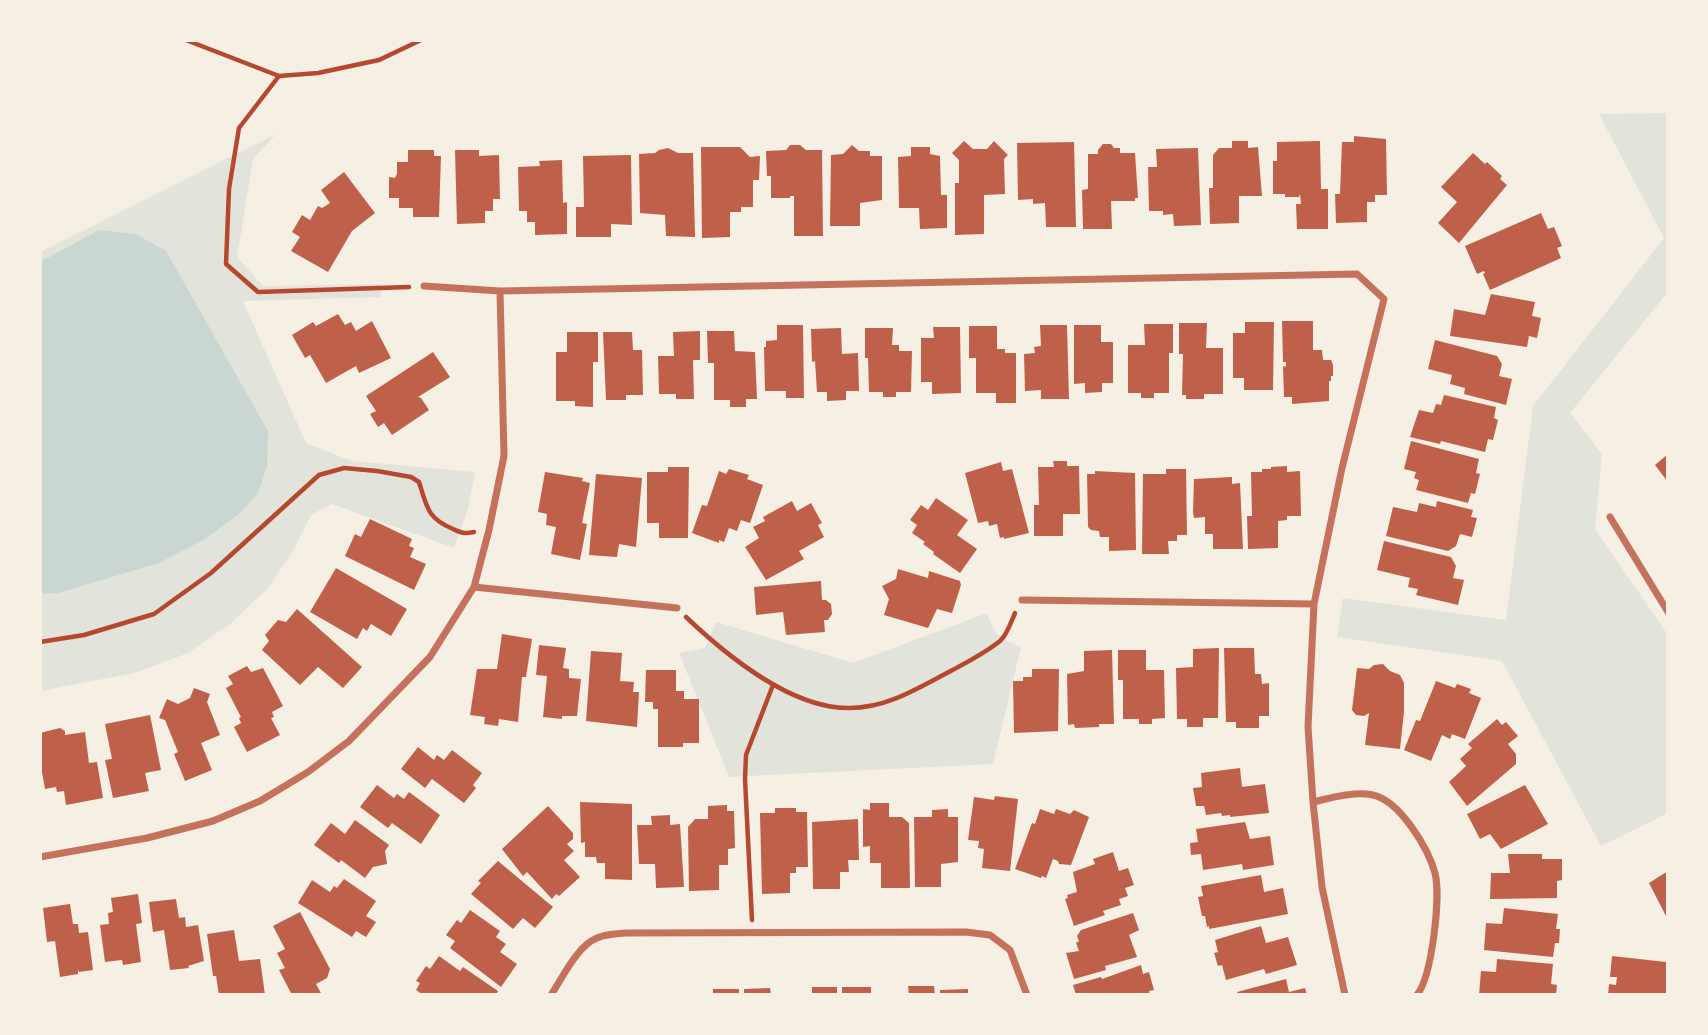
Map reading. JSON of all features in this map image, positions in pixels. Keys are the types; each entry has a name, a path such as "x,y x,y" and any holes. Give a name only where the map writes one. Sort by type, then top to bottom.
{"street":[{"path":"424,286 500,291 1357,274 1384,299 1342,468 1314,604 1308,727 1322,887 1345,995"},
{"path":"40,857 147,838 213,821 260,801 308,772 349,741 430,657 474,587 504,456 500,291"},
{"path":"1610,517 1668,612"},
{"path":"474,587 677,608"},
{"path":"1022,600 1314,604"},
{"path":"1313,802 1340,796 1373,795 1395,807 1422,842 1435,875 1435,939 1426,980 1417,995"},
{"path":"551,995 585,947 595,938 625,933 753,932 966,932 990,935 1010,950 1027,995"}],"path":[{"path":"186,40 279,76 318,73 379,60 422,40"},
{"path":"279,76 239,128 229,190 226,264 258,292 424,286"},
{"path":"40,642 84,635 154,614 211,573 319,475 344,468 411,477 419,482 427,509 437,522 464,534 489,530"},
{"path":"677,608 710,640 774,685 819,704 851,709 900,699 1001,640 1022,600"},
{"path":"753,932 746,755 774,685"}],"shaded area":[{"path":"1668,113 1668,292 1570,413 1602,454 1595,529 1668,635 1668,813 1601,846 1502,661 1337,637 1343,598 1506,620 1533,406 1664,238 1599,114"},
{"path":"276,134 253,159 237,257 263,286 381,284 381,297 243,301 306,443 352,461 475,472 468,509 454,548 332,504 311,515 294,549 269,587 230,624 188,653 135,673 40,691 40,252"},
{"path":"99,230 136,234 166,251 268,431 267,466 258,493 239,514 205,539 159,563 58,593 40,594 40,262"},
{"path":"987,613 999,635 1021,647 993,764 729,777 679,653 705,648 716,622 853,663"}],"building":[{"path":"1354,136 1386,139 1387,195 1375,195 1375,202 1367,202 1367,222 1336,223 1335,194 1340,194 1342,142 1354,142"},
{"path":"964,141 973,149 987,149 994,141 1008,155 1004,159 1005,194 984,195 984,234 955,235 955,183 959,183 959,160 952,153"},
{"path":"1232,141 1248,141 1248,148 1258,147 1262,196 1239,196 1239,223 1210,224 1209,188 1213,188 1213,155 1219,148 1232,148"},
{"path":"1320,141 1321,189 1328,189 1328,229 1297,229 1296,204 1301,204 1300,194 1299,197 1285,197 1285,194 1273,194 1273,161 1277,161 1277,142"},
{"path":"1074,142 1076,227 1046,227 1045,203 1033,204 1033,199 1018,200 1017,143"},
{"path":"1103,144 1120,148 1120,153 1135,153 1138,198 1135,198 1135,201 1111,201 1112,229 1083,229 1082,190 1088,189 1088,154 1098,154"},
{"path":"790,145 800,145 806,150 822,150 823,236 794,236 794,196 771,198 771,176 767,176 766,151 786,150"},
{"path":"852,145 859,151 870,151 870,156 882,156 882,200 860,203 860,226 830,226 831,155 843,154"},
{"path":"701,147 740,147 750,157 760,156 759,180 753,180 753,207 741,207 741,212 730,212 730,237 702,238"},
{"path":"911,147 930,147 930,154 940,156 941,195 947,195 947,228 920,229 919,208 899,208 898,157 911,156"},
{"path":"668,148 678,153 693,153 695,237 666,236 665,215 640,213 639,154 655,153"},
{"path":"1198,148 1201,225 1174,226 1173,214 1163,215 1163,211 1149,211 1148,167 1157,167 1156,149"},
{"path":"408,150 434,150 434,156 441,156 439,217 413,217 413,208 399,208 399,198 389,198 389,177 395,178 397,162 408,162"},
{"path":"455,150 479,150 479,156 499,155 500,199 493,199 493,211 485,211 485,223 457,224"},
{"path":"1473,153 1502,176 1500,179 1507,185 1459,243 1438,223 1457,202 1441,187"},
{"path":"631,155 632,225 611,224 611,237 576,237 576,207 584,207 583,156"},
{"path":"562,160 563,203 567,202 567,234 535,235 535,222 527,222 527,211 519,211 518,167 540,166 539,161"},
{"path":"344,172 375,213 352,231 328,272 291,251 300,237 292,232 302,215 310,220 318,206 322,208 330,203 321,190"},
{"path":"1541,213 1548,229 1554,227 1562,246 1557,248 1561,258 1490,290 1484,271 1477,274 1465,246"},
{"path":"1491,294 1535,302 1532,316 1541,318 1537,338 1529,336 1527,347 1450,336 1454,309 1485,315"},
{"path":"338,314 345,325 351,322 356,331 372,321 391,358 359,373 356,366 326,383 310,355 305,358 292,335 313,322 316,326"},
{"path":"1282,321 1313,321 1313,350 1322,350 1323,360 1331,360 1333,365 1333,376 1329,381 1329,401 1292,404 1292,397 1284,397 1283,366 1286,367 1286,362 1283,362"},
{"path":"1245,322 1274,322 1273,390 1244,390 1244,378 1233,378 1233,333 1245,333"},
{"path":"1179,323 1207,323 1206,348 1223,348 1223,394 1204,394 1204,399 1186,399 1186,395 1182,395 1183,354 1179,354"},
{"path":"1144,324 1173,324 1173,353 1169,353 1169,393 1154,393 1154,398 1141,398 1141,393 1128,393 1128,345 1145,345"},
{"path":"777,325 803,325 804,398 786,398 786,391 765,391 764,347 766,341 777,340"},
{"path":"1040,325 1067,325 1069,399 1041,399 1041,390 1025,391 1024,354 1035,353 1034,347 1041,346"},
{"path":"1074,325 1101,325 1101,342 1113,342 1113,383 1102,383 1102,392 1085,393 1085,383 1074,384"},
{"path":"969,326 997,326 997,349 1005,349 1005,353 1016,353 1016,403 996,403 996,393 976,393 976,358 969,358"},
{"path":"933,327 960,327 961,393 932,394 932,382 921,382 921,338 934,338"},
{"path":"841,328 842,354 858,353 859,391 846,391 846,400 827,401 827,392 817,392 815,361 812,362 811,329"},
{"path":"865,328 893,328 892,345 899,345 899,351 912,351 911,392 896,392 896,397 883,397 883,392 869,392"},
{"path":"700,331 700,360 693,360 694,399 676,399 676,394 659,394 658,356 674,356 673,332"},
{"path":"707,331 734,331 735,351 755,352 757,399 746,399 746,407 730,407 730,400 714,400 714,363 708,363"},
{"path":"567,332 598,332 598,362 593,362 593,407 575,406 575,401 556,401 556,352 567,352"},
{"path":"603,332 632,332 633,350 642,350 643,395 626,395 626,400 606,400"},
{"path":"1435,340 1497,356 1502,364 1499,376 1512,379 1506,405 1464,394 1465,388 1450,384 1452,375 1428,369"},
{"path":"433,352 450,377 418,397 429,410 392,435 384,423 378,427 370,414 376,411 366,396"},
{"path":"1444,395 1496,407 1494,418 1498,420 1493,440 1488,439 1485,452 1441,441 1440,444 1410,437 1419,410 1433,413 1436,404 1441,405"},
{"path":"1411,441 1479,459 1476,473 1480,474 1475,494 1471,493 1468,503 1416,490 1419,480 1414,478 1416,472 1404,469"},
{"path":"1668,454 1668,482 1655,465"},
{"path":"1053,461 1067,461 1067,466 1079,466 1080,514 1063,514 1063,536 1034,536 1034,505 1039,505 1038,467 1054,467"},
{"path":"1001,462 1003,471 1012,469 1029,533 1004,539 1000,538 997,524 989,526 988,521 978,523 965,473"},
{"path":"1287,466 1287,472 1300,471 1301,516 1287,516 1287,520 1278,521 1278,548 1248,549 1247,516 1252,516 1251,472"},
{"path":"668,467 689,467 688,538 659,538 659,523 647,523 647,472 668,472"},
{"path":"729,469 749,475 747,479 763,485 750,523 741,520 737,531 729,528 724,542 719,540 719,543 692,533 702,505 707,506 719,471 726,474"},
{"path":"1166,469 1186,469 1187,535 1177,535 1177,541 1168,541 1169,554 1142,554 1143,474 1166,474"},
{"path":"1095,471 1135,473 1136,550 1109,551 1109,537 1100,537 1099,531 1088,527 1087,474 1095,474"},
{"path":"545,472 583,478 582,481 590,483 582,523 587,524 580,560 551,554 556,527 546,525 547,514 538,512"},
{"path":"596,474 642,478 636,547 619,544 617,557 589,555"},
{"path":"1232,477 1232,484 1240,483 1243,549 1213,549 1213,534 1205,534 1205,517 1194,518 1194,479"},
{"path":"936,498 968,520 957,535 977,549 960,573 933,554 934,552 923,544 925,542 912,533 917,525 910,520 921,505 928,510"},
{"path":"792,501 797,511 811,503 822,523 818,525 824,537 799,551 804,559 766,580 745,547 759,538 753,527 765,521 763,517"},
{"path":"1437,501 1473,510 1471,517 1477,518 1472,537 1460,534 1456,546 1448,551 1386,536 1393,507 1417,512 1419,503 1436,507"},
{"path":"370,519 412,539 409,546 414,548 410,557 426,564 414,590 345,556 355,534 361,537"},
{"path":"1384,541 1451,557 1456,566 1453,578 1464,580 1458,605 1416,595 1418,589 1408,587 1410,578 1377,570"},
{"path":"336,568 407,609 391,636 371,624 367,631 363,628 357,639 310,612"},
{"path":"898,569 928,578 929,571 960,581 952,613 937,609 928,628 884,615 889,599 882,586 896,579"},
{"path":"821,581 822,600 831,604 832,614 828,620 824,620 825,632 786,635 783,612 756,615 754,587"},
{"path":"297,609 362,667 343,688 318,667 300,685 262,650 269,641 265,635 278,620 286,622"},
{"path":"502,634 532,639 526,677 522,677 518,722 499,719 498,726 484,724 485,717 470,715 477,669 497,669"},
{"path":"539,645 566,648 563,668 569,669 569,678 581,679 577,716 562,716 562,719 543,717 547,676 536,675"},
{"path":"1219,648 1218,718 1203,718 1203,727 1187,727 1187,719 1177,719 1176,668 1193,667 1193,649"},
{"path":"1224,648 1254,648 1255,674 1261,674 1262,684 1269,683 1269,716 1259,716 1259,728 1236,728 1236,722 1226,722"},
{"path":"1112,650 1114,724 1075,728 1074,724 1068,725 1067,674 1084,671 1084,651"},
{"path":"1118,650 1146,650 1146,670 1164,670 1165,718 1152,719 1152,724 1139,724 1139,719 1123,719 1123,680 1118,680"},
{"path":"591,651 622,653 620,681 634,682 633,692 639,692 637,727 586,721"},
{"path":"1383,664 1400,675 1404,683 1400,749 1365,745 1369,713 1364,716 1356,715 1352,710 1357,668 1369,669"},
{"path":"247,666 251,672 263,668 283,706 272,712 274,717 271,718 280,735 247,752 234,727 241,723 241,717 226,688 233,684 228,676"},
{"path":"1032,669 1059,669 1058,731 1014,733 1013,681 1032,677"},
{"path":"646,670 676,670 676,691 684,691 684,699 699,699 699,743 683,743 683,747 658,747 658,709 653,709 653,702 645,702"},
{"path":"1436,681 1455,688 1457,684 1471,689 1469,693 1481,698 1465,739 1452,734 1450,739 1442,735 1431,761 1404,750 1416,720 1420,721"},
{"path":"194,688 210,694 207,702 220,735 201,743 212,770 185,781 174,754 178,752 165,720 159,718 167,699 178,704 190,698"},
{"path":"150,715 161,770 145,773 149,791 113,798 105,760 112,759 105,724"},
{"path":"1497,719 1502,725 1506,722 1518,736 1508,744 1516,754 1516,764 1467,806 1449,782 1466,766 1460,759 1472,748 1468,744"},
{"path":"60,728 65,731 65,735 85,732 89,763 97,762 103,798 66,805 64,791 57,792 56,787 45,789 40,761 40,733"},
{"path":"418,747 434,760 437,755 444,760 452,750 482,773 473,785 476,788 464,803 432,779 425,788 401,769"},
{"path":"1240,768 1242,787 1265,784 1269,813 1230,817 1222,816 1221,813 1206,815 1204,806 1196,806 1193,788 1202,787 1201,773"},
{"path":"377,785 394,798 397,794 404,799 409,792 440,815 421,844 392,823 388,828 360,807"},
{"path":"1525,785 1548,824 1501,849 1490,834 1480,839 1467,814"},
{"path":"995,796 1018,799 1010,871 982,868 984,849 978,848 979,841 968,840 974,797 994,800"},
{"path":"580,802 632,804 632,880 605,879 605,863 597,863 596,857 585,857 585,842 581,843"},
{"path":"870,803 889,803 889,817 902,817 909,823 910,888 881,888 881,863 870,863 870,846 863,847 863,809 870,810"},
{"path":"727,805 727,811 734,811 735,848 728,849 728,865 719,865 719,890 689,891 688,827 695,819 708,819 708,806"},
{"path":"548,806 573,833 573,839 567,844 574,851 564,860 580,877 552,899 527,872 523,876 502,849"},
{"path":"775,808 796,808 796,812 807,812 808,867 796,867 796,873 790,873 790,893 762,894 760,813 775,813"},
{"path":"948,809 948,817 958,817 958,862 941,864 941,887 915,887 914,817 932,817 932,810"},
{"path":"1040,809 1054,814 1056,809 1070,814 1074,810 1089,817 1071,865 1059,864 1053,859 1046,878 1015,869"},
{"path":"670,815 670,825 680,824 684,887 656,888 655,864 639,864 637,825 652,825 651,816"},
{"path":"858,819 859,860 848,860 849,872 840,872 840,889 813,889 812,822"},
{"path":"355,820 389,845 385,851 387,864 373,867 365,878 314,845 331,823 345,834"},
{"path":"1245,822 1250,839 1270,836 1274,865 1243,870 1242,864 1203,870 1201,854 1191,855 1190,843 1198,842 1196,829"},
{"path":"1113,852 1119,871 1128,868 1134,885 1125,888 1128,896 1119,899 1121,905 1103,911 1105,915 1074,926 1065,899 1068,898 1067,895 1077,892 1073,872 1095,864 1093,859"},
{"path":"1508,854 1542,854 1542,859 1562,859 1562,880 1557,881 1557,898 1490,899 1491,873 1510,873"},
{"path":"498,861 553,907 535,928 523,918 513,929 471,894 481,883 478,881"},
{"path":"1668,871 1668,920 1649,883"},
{"path":"1261,875 1264,892 1283,888 1288,914 1209,929 1209,926 1207,927 1198,897 1203,896 1201,886"},
{"path":"344,879 376,901 366,916 376,922 366,937 356,931 352,937 298,903 312,880 330,892"},
{"path":"138,894 142,923 136,924 141,962 123,965 122,960 105,962 100,925 109,924 108,913 113,912 111,898"},
{"path":"176,899 179,918 185,917 186,927 198,925 204,961 188,966 189,968 170,970 164,930 153,932 149,902"},
{"path":"70,904 73,924 78,924 79,933 88,932 93,970 78,970 78,974 60,977 55,941 47,942 43,908"},
{"path":"1504,908 1558,914 1556,929 1560,929 1559,943 1555,943 1553,957 1484,950 1486,923 1502,924"},
{"path":"470,910 500,931 496,937 506,944 500,952 517,964 501,987 450,948 455,941 446,935 457,920 461,923"},
{"path":"300,912 330,969 327,978 316,984 322,995 292,995 279,970 285,968 277,953 285,949 273,926"},
{"path":"1133,913 1139,930 1129,935 1137,957 1074,979 1066,953 1079,951 1076,943 1081,930"},
{"path":"1261,926 1266,943 1288,937 1297,965 1266,974 1264,969 1226,980 1222,965 1218,966 1214,953 1218,952 1215,940"},
{"path":"234,930 239,961 260,959 265,995 219,995 216,976 213,976 207,934"},
{"path":"439,956 460,971 463,967 498,991 496,995 423,995 416,990 420,983 416,981 426,966 430,969"},
{"path":"1612,956 1666,962 1668,995 1608,995 1609,984 1616,985 1617,977 1610,977"},
{"path":"1497,959 1553,964 1551,984 1557,985 1556,995 1479,995 1481,971 1496,972"},
{"path":"1141,965 1143,974 1149,972 1154,990 1149,991 1150,995 1076,995 1073,985 1101,977 1102,979"},
{"path":"1286,979 1289,992 1305,988 1307,995 1238,995 1237,992"},
{"path":"908,986 934,986 935,995 909,995"},
{"path":"812,987 837,987 837,995 812,995"},
{"path":"842,987 871,987 871,995 842,995"},
{"path":"770,988 771,995 744,995 744,989"},
{"path":"713,989 739,989 739,995 713,995"},
{"path":"968,989 968,995 940,995 940,990"}]}
